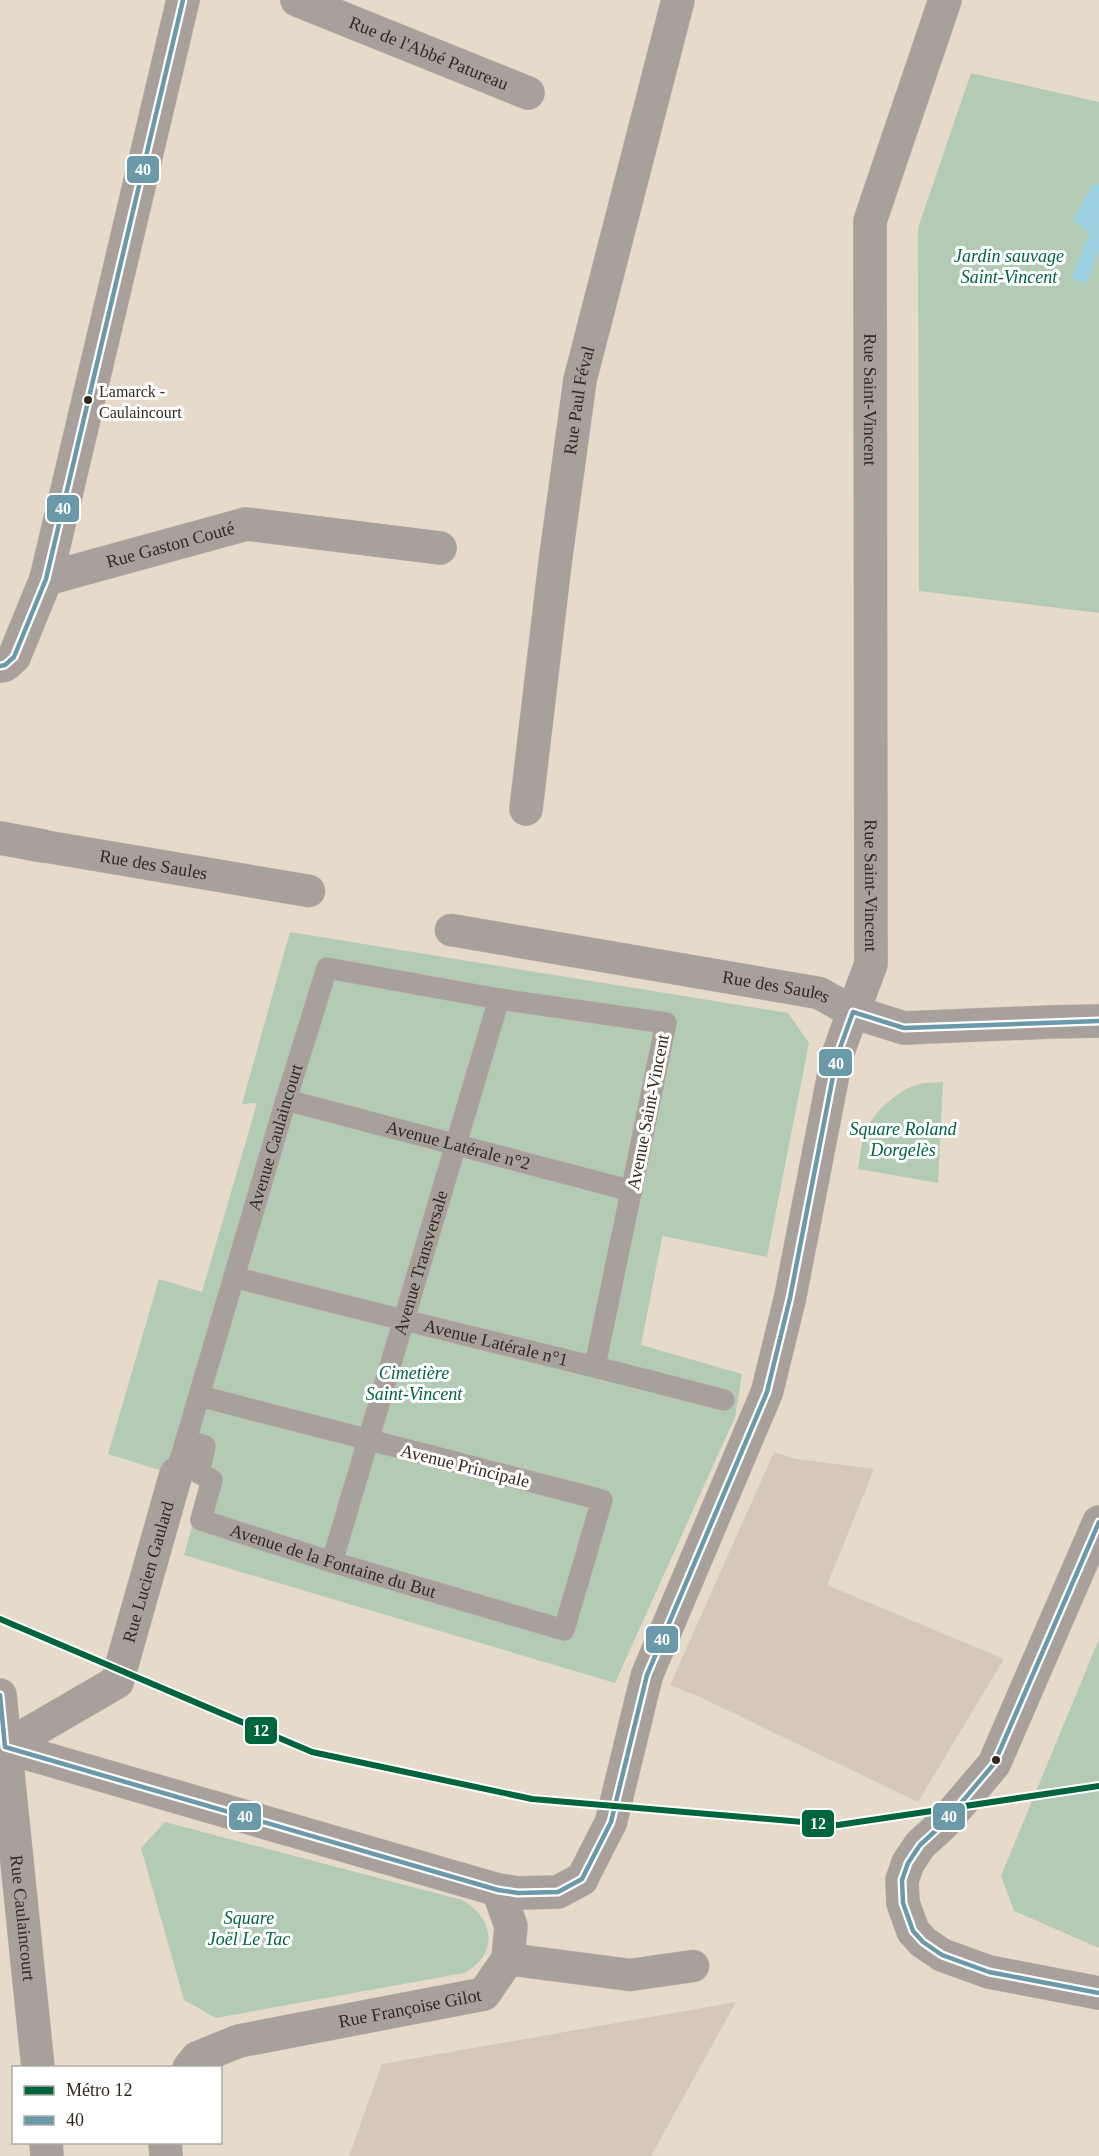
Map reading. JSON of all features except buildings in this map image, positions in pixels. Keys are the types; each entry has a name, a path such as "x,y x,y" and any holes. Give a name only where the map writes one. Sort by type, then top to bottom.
{"street":[{"path":"0,666 5,665 14,657 46,579 183,0"},
{"name":"Rue de l'Abbé Patureau","path":"297,0 528,93"},
{"name":"Rue Paul Féval","path":"526,809 555,563 580,380 678,0"},
{"name":"Rue Saint-Vincent","path":"582,1879 611,1822 647,1675 766,1392 790,1298 837,1056 871,964 870,221 945,0"},
{"name":"Rue Gaston Couté","path":"46,579 246,524 440,549"},
{"name":"Rue des Saules","path":"0,838 309,891"},
{"name":"Rue des Saules","path":"451,930 819,993 853,1012 904,1028 1099,1022"},
{"name":"Rue Lucien Gaulard","path":"5,1747 117,1682 176,1474"},
{"path":"1099,1522 994,1764 943,1824 920,1845 908,1863 902,1880 903,1903 912,1931 942,1955 989,1972 1099,1993"},
{"name":"Rue Caulaincourt","path":"0,1695 38,2066"},
{"path":"5,1747 498,1890 518,1893 558,1892 582,1879"},
{"path":"498,1890 511,1926 508,1959 630,1975 693,1966"},
{"name":"Rue Françoise Gilot","path":"190,2066 197,2058 239,2041 484,1994 508,1959"}],"lane":[{"name":"Avenue Caulaincourt","path":"176,1474 327,968 499,999"},
{"name":"Avenue Transversale","path":"332,1562 499,999"},
{"name":"Avenue Saint-Vincent","path":"499,999 666,1023 595,1366"},
{"name":"Avenue Latérale n°2","path":"286,1100 632,1191"},
{"name":"Avenue Latérale n°1","path":"234,1277 403,1321 595,1366 724,1401"},
{"name":"Avenue Principale","path":"199,1396 602,1500 564,1630"},
{"name":"Avenue de la Fontaine du But","path":"186,1440 205,1446 199,1473 212,1480 201,1520 332,1562 564,1630"}],"shaded area":[{"path":"774,1452 796,1459 874,1469 827,1585 1004,1659 918,1802 702,1698 670,1685"},
{"path":"736,2002 651,2156 349,2156 382,2064"}],"green space":[{"name":"Jardin sauvage Saint-Vincent","path":"971,73 1099,102 1099,613 919,591 918,228"},
{"name":"Cimetière Saint-Vincent","path":"290,932 788,1013 809,1043 767,1257 663,1236 662,1238 641,1345 742,1374 735,1417 615,1683 184,1555 204,1484 108,1454 159,1279 202,1292 257,1103 242,1104"},
{"name":"Square Roland Dorgelès","path":"943,1082 938,1183 858,1169 865,1132 880,1109 895,1096 912,1087 923,1083"},
{"path":"1099,1639 1099,1948 1014,1911 1001,1876"},
{"name":"Square Joël Le Tac","path":"165,1822 462,1900 481,1916 486,1926 488,1937 483,1957 464,1973 216,2018 184,2000 141,1848"}],"water":[{"path":"1094,183 1099,185 1099,249 1086,284 1072,278 1090,232 1072,220"}],"metro line":[{"name":"12","path":"0,1619 312,1752 532,1799 838,1825 1099,1786"}],"transit line":[{"name":"40","path":"0,666 5,665 14,657 46,579 183,0"},
{"name":"40","path":"0,1695 5,1747 498,1890 518,1893 558,1892 582,1879 611,1822 647,1675 767,1392 790,1298 837,1056 853,1012 904,1028 1099,1021"},
{"name":"40","path":"1099,1522 994,1764 943,1824 920,1845 908,1863 902,1880 903,1903 913,1931 923,1942 942,1955 989,1972 1099,1993"}],"place":[{"name":"Lamarck - Caulaincourt","path":"88,400"}]}
